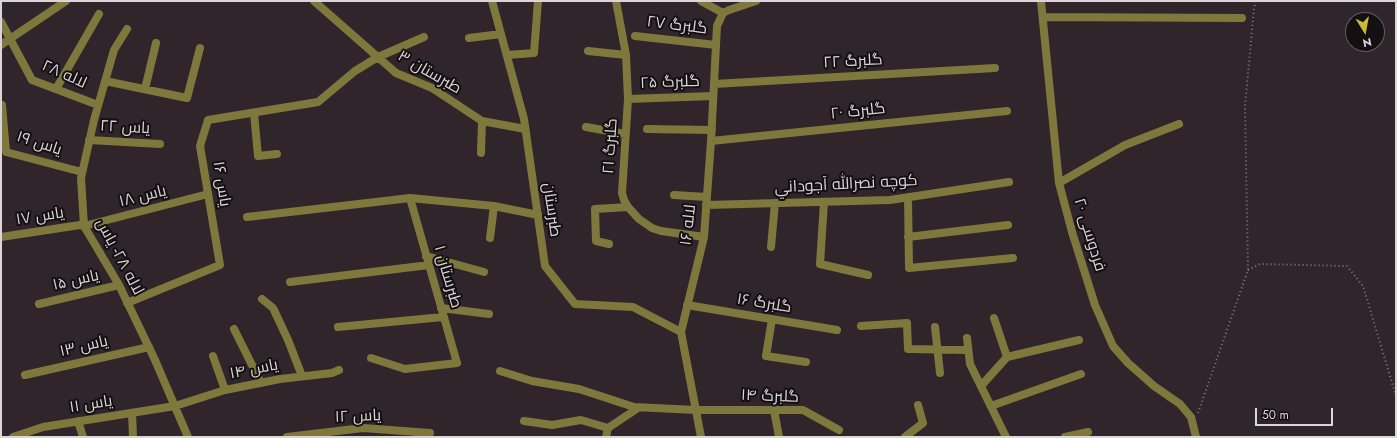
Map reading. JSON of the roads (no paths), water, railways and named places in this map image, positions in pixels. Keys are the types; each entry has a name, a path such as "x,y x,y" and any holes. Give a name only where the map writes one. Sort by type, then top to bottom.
{"street":[{"path":"1,45 66,1"},
{"name":"طبرستان ۳","path":"314,1 396,73 432,88 482,121 525,129"},
{"name":"طبرستان","path":"492,1 524,119 545,266 575,304 633,307 681,332"},
{"path":"507,55 534,53 538,1"},
{"name":"گلبرگ ۲۱","path":"616,1 626,55 628,99 622,192 624,200 639,219 652,228 661,231 704,237"},
{"path":"701,1 723,13 756,1"},
{"name":"فردوسی ۲۰","path":"1041,1 1059,184 1095,305 1113,346 1128,363 1180,404 1191,418 1196,437"},
{"name":"لاله ۱۶","path":"701,437 681,332 704,237 712,130 717,26 723,13"},
{"path":"56,89 99,14"},
{"path":"1043,17 1242,18"},
{"name":"لاله ۲۸","path":"1,22 32,80 98,105"},
{"name":"لاله ۲۸- یاس","path":"127,29 114,50 98,105 82,172 81,178 84,226 128,303 188,437"},
{"path":"469,38 501,34"},
{"name":"گلبرگ ۲۷","path":"635,36 716,45"},
{"path":"378,57 424,37"},
{"path":"144,89 156,43"},
{"path":"105,81 187,98 200,48"},
{"path":"588,51 626,55"},
{"name":"یاس ۱۶","path":"128,303 220,265 200,146 208,120 318,102 355,71 378,57"},
{"name":"گلبرگ ۲۲","path":"714,84 995,68"},
{"name":"گلبرگ ۲۵","path":"628,99 713,96"},
{"name":"یاس ۱۹","path":"2,105 6,152 82,172"},
{"name":"گلبرگ ۲۰","path":"711,141 1007,111"},
{"path":"254,113 258,156 276,154"},
{"path":"481,153 482,121"},
{"path":"1059,184 1125,145 1179,124"},
{"path":"586,127 625,134"},
{"path":"647,130 712,130"},
{"name":"یاس ۲۲","path":"89,140 160,144"},
{"name":"كوچه نصرالله آجوداني","path":"674,195 707,201 775,203 890,200 1009,182"},
{"name":"یاس ۱۸","path":"84,226 208,194"},
{"path":"908,197 909,268 1013,258"},
{"path":"247,217 410,198 494,206 538,215"},
{"name":"طبرستان ۱","path":"371,358 405,369 457,363 410,198"},
{"path":"824,202 820,264 868,275"},
{"path":"771,246 775,203"},
{"path":"490,238 494,206"},
{"path":"609,244 596,241 595,209 628,207"},
{"name":"یاس ۱۷","path":"1,237 80,225 84,226"},
{"path":"908,237 1008,226"},
{"path":"426,256 484,272"},
{"path":"290,282 429,265"},
{"name":"یاس ۱۵","path":"39,304 119,285"},
{"path":"262,299 273,308 288,340 302,376"},
{"name":"گلبرگ ۱۶","path":"687,305 837,330"},
{"path":"441,308 489,314"},
{"path":"338,327 443,317"},
{"path":"994,318 1007,357"},
{"path":"772,319 766,356 806,362"},
{"path":"861,326 907,323 908,349 968,350"},
{"path":"935,327 940,373"},
{"path":"234,329 261,383"},
{"path":"967,338 970,364 1006,437"},
{"path":"981,386 1007,357 1079,340"},
{"name":"یاس ۱۳","path":"25,375 149,347"},
{"path":"212,356 225,390"},
{"name":"یاس ۱۴","path":"175,406 225,390 280,379 332,373 339,370"},
{"name":"گلبرگ ۱۴","path":"500,371 532,381 579,389 638,408 696,410 803,410 839,430"},
{"path":"991,406 1081,374"},
{"path":"905,437 923,423 918,405"},
{"name":"یاس ۱۱","path":"13,437 43,426 175,406"},
{"path":"606,437 608,428 638,408"},
{"path":"774,410 779,437"},
{"path":"132,413 133,437"},
{"path":"524,421 552,425 581,420 608,428"},
{"path":"78,421 83,437"},
{"name":"یاس ۱۲","path":"287,437 363,428 430,433"},
{"path":"1065,437 1088,432"}]}
